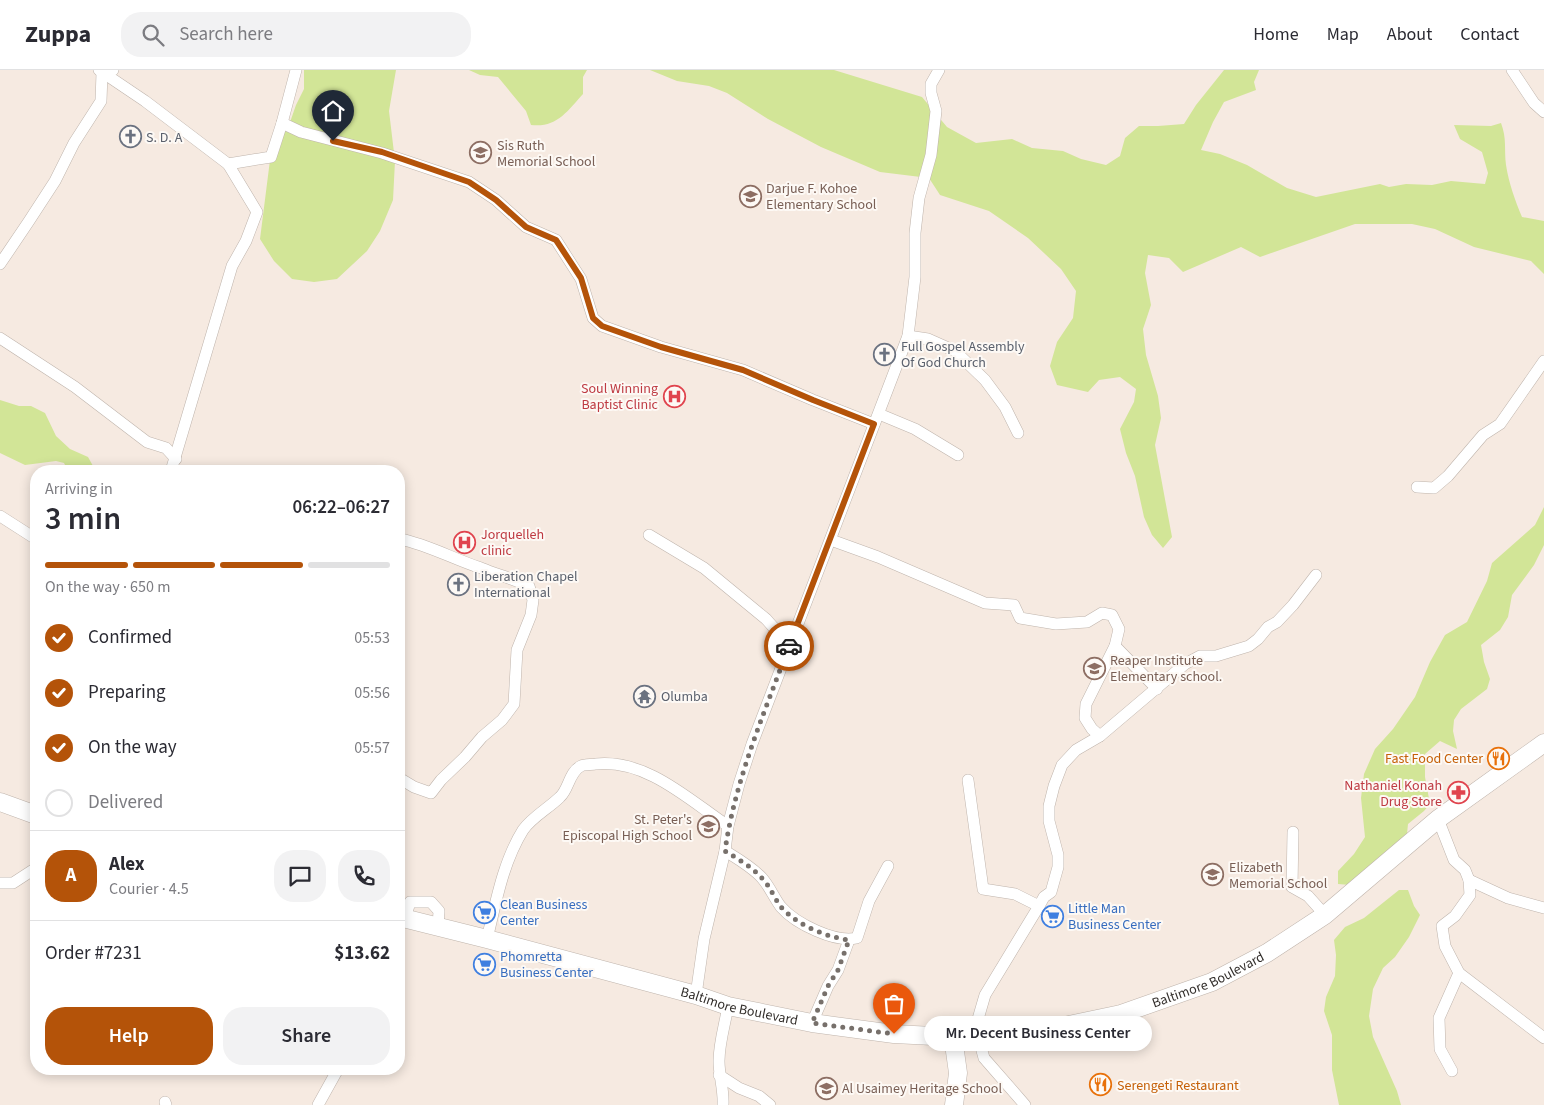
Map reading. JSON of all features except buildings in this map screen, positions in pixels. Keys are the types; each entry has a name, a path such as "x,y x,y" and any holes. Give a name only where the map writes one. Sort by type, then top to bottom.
{"main road":[{"name":"Baltimore Boulevard","path":"405,919 696,995 728,1006 812,1023 894,1034 953,1037 1050,1029 1121,1014 1212,982 1267,953 1325,915 1438,819 1544,743"},
{"path":"0,802 30,813"},
{"path":"953,1037 958,1073 954,1105"}],"street":[{"path":"228,164 271,157 296,70"},
{"path":"696,995 704,939 739,784 752,744 908,336 919,198 931,155 936,111 931,92 932,84 939,70"},
{"path":"1512,70 1534,103 1544,111"},
{"path":"0,264 29,221 101,101 105,71 228,164 257,212 246,241 232,266 174,465"},
{"path":"282,123 301,132 382,152 469,182 496,200 526,227 556,240 581,278 593,318 602,326 661,347 743,370 813,400 915,429 958,455"},
{"path":"908,336 928,339 955,351 985,380 1004,407 1018,433"},
{"path":"0,338 75,387 147,442 166,448 176,460"},
{"path":"1417,487 1434,488 1448,476 1483,435 1500,424 1544,362"},
{"path":"0,516 30,535"},
{"path":"649,535 704,568 766,619 789,646"},
{"path":"405,540 416,542 481,568 509,576 529,586 533,600 531,615 516,650 514,704 502,720 482,737 441,780 431,794 405,782"},
{"path":"831,540 878,557 985,603 1014,605 1020,618 1064,623 1087,622 1102,613 1112,615 1119,629 1115,646 1086,704 1085,718 1092,729 1100,736"},
{"path":"1025,1105 984,1058 978,1036 978,1019 985,995 1044,897 1051,892 1058,867 1058,855 1055,838 1049,822 1049,806 1062,765 1076,750 1100,736 1186,664 1200,656 1216,656 1249,646 1303,594 1316,575"},
{"path":"1115,646 1157,689"},
{"path":"487,939 502,876 524,829 562,796 574,772 582,766 620,765 640,771 674,787 728,826"},
{"path":"968,780 983,889 1015,894 1039,906"},
{"path":"1438,819 1454,860 1465,870 1469,880 1470,895 1455,916 1442,926 1445,946 1459,973 1544,1038"},
{"path":"1293,832 1292,886 1308,896 1325,915"},
{"path":"725,851 742,861 763,878 782,908 802,923 835,938 849,940 857,938 870,901 888,866"},
{"path":"0,883 14,882 30,872"},
{"path":"1469,880 1508,898 1544,908"},
{"path":"812,1023 828,986 838,970 849,940"},
{"path":"1452,1071 1440,1049 1439,1018 1459,973"},
{"path":"723,1105 724,1096 719,1075 719,1058 728,1006"},
{"path":"318,1105 335,1075"},
{"path":"719,1075 738,1088 759,1096 770,1105"}],"green space":[{"path":"304,70 396,70 389,111 395,161 393,200 380,231 367,251 337,279 314,282 292,279 274,261 260,239 270,160 277,141 288,128 304,89"},
{"path":"469,70 587,70 583,77 583,94 572,107 554,121 547,124 531,125 526,111 498,77 480,75"},
{"path":"650,70 834,70 922,97 947,127 976,143 1012,139 1032,148 1063,151 1081,159 1106,165 1120,156 1125,138 1139,126 1184,124 1196,105 1224,70 1259,70 1254,82 1256,90 1224,102 1201,150 1220,154 1247,165 1287,188 1316,197 1380,184 1389,187 1406,184 1432,185 1451,181 1485,184 1488,173 1482,152 1460,139 1454,125 1491,126 1501,123 1505,139 1507,172 1522,217 1544,221 1544,274 1531,261 1474,247 1435,229 1412,224 1355,224 1260,257 1241,247 1183,272 1169,258 1148,255 1145,273 1151,305 1143,329 1146,355 1158,396 1161,418 1155,445 1172,537 1163,548 1152,535 1144,517 1135,476 1126,453 1120,429 1134,402 1136,389 1120,377 1099,380 1088,392 1057,385 1050,366 1057,342 1073,318 1076,291 1061,269 1028,238 989,211 940,195 929,178 880,172 821,147 768,119 727,93 709,86 677,81"},
{"path":"0,400 19,406 31,406 45,413 56,436 70,449 88,457 92,465 65,465 56,461 25,465 0,453"},
{"path":"1544,507 1544,545 1534,565 1512,595 1508,617 1500,630 1481,645 1490,679 1487,689 1461,709 1454,720 1453,731 1457,749 1440,741 1425,754 1425,777 1430,804 1408,824 1407,834 1363,886 1338,884 1338,871 1354,854 1365,837 1361,798 1364,774 1375,749 1393,729 1415,697 1430,662 1445,635 1467,622 1487,581 1492,563 1535,525"},
{"path":"1399,890 1408,890 1414,906 1420,915 1409,937 1395,957 1383,968 1373,989 1369,1016 1373,1037 1397,1091 1401,1105 1339,1105 1332,1070 1332,1035 1324,1011 1326,997 1335,976 1336,955 1334,940 1345,927 1364,918"}],"way so far":[{"path":"789,646 739,784 728,826 725,851 742,861 763,878 782,908 802,923 835,938 849,940 838,970 828,986 812,1023 894,1034"}],"place":[{"name":"S. D. A","path":"130,137"},
{"name":"Sis Ruth Memorial School","path":"481,153"},
{"name":"Darjue F. Kohoe Elementary School","path":"750,196"},
{"name":"Full Gospel Assembly Of God Church","path":"885,354"},
{"name":"Soul Winning Baptist Clinic","path":"674,396"},
{"name":"Jorquelleh clinic","path":"465,542"},
{"name":"Liberation Chapel International","path":"458,584"},
{"name":"Reaper Institute Elementary school.","path":"1094,668"},
{"name":"Olumba","path":"645,696"},
{"name":"Fast Food Center","path":"1499,758"},
{"name":"Nathaniel Konah Drug Store","path":"1458,793"},
{"name":"St. Peter's Episcopal High School","path":"708,827"},
{"name":"Elizabeth Memorial School","path":"1213,875"},
{"name":"Clean Business Center","path":"484,912"},
{"name":"Little Man Business Center","path":"1052,916"},
{"name":"Phomretta Business Center","path":"484,964"},
{"name":"Mr. Decent Business Center","path":"894,1034"},
{"name":"Serengeti Restaurant","path":"1101,1085"},
{"name":"Al Usaimey Heritage School","path":"826,1088"}],"route":[{"path":"333,141 382,152 469,182 496,200 526,227 556,240 581,278 593,318 602,326 661,347 743,370 773,384 874,424 803,614 789,646"}]}
